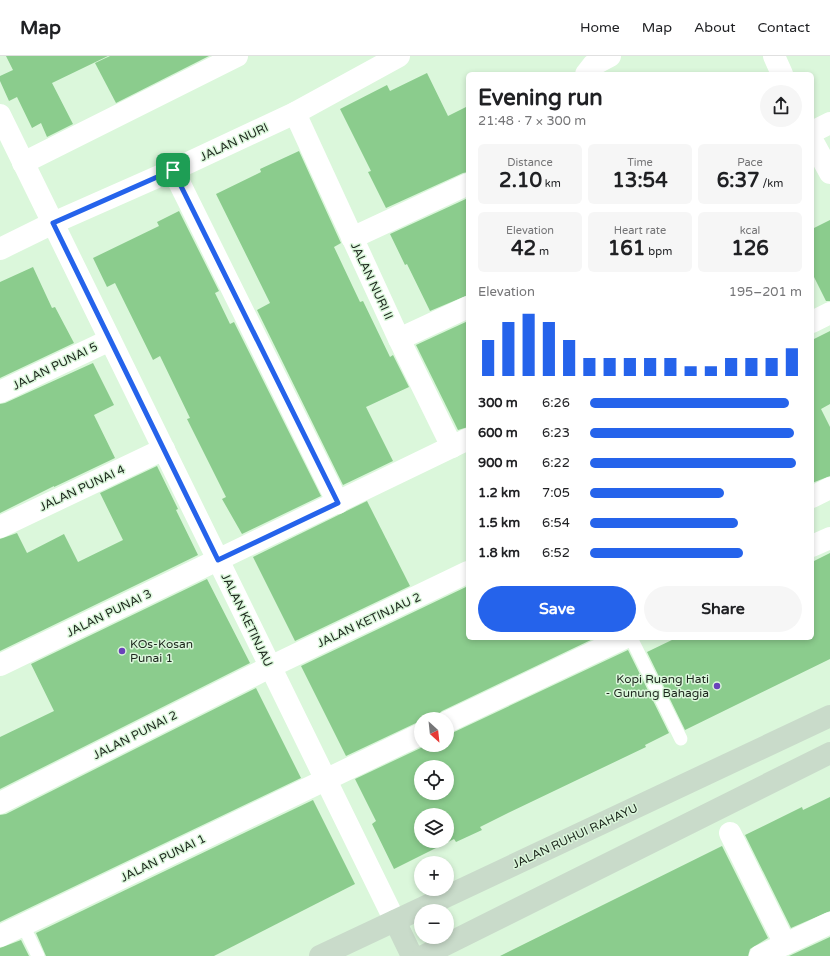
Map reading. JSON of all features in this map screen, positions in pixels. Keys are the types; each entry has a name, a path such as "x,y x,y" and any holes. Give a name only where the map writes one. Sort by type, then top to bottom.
{"main road":[{"name":"JALAN RUHUI RAHAYU","path":"320,956 830,716"},
{"path":"422,956 830,753"},
{"name":"JALAN KETINJAU","path":"395,921 412,956"}],"street":[{"path":"23,163 237,56"},
{"path":"588,72 593,65 610,56"},
{"path":"774,56 781,72"},
{"name":"JALAN NURI","path":"0,249 53,223 173,170 295,113 389,58"},
{"name":"JALAN NURI II","path":"295,113 399,339 460,443"},
{"name":"JALAN KETINJAU","path":"0,114 395,921"},
{"path":"814,131 830,123"},
{"path":"814,144 830,173"},
{"path":"173,170 338,503"},
{"path":"352,238 466,185"},
{"path":"399,339 466,308"},
{"path":"814,321 830,313"},
{"name":"JALAN PUNAI 5","path":"0,392 110,340"},
{"name":"JALAN PUNAI 3","path":"0,665 460,443"},
{"name":"JALAN PUNAI 4","path":"0,526 164,449"},
{"path":"814,496 830,488"},
{"path":"814,545 830,538"},
{"name":"JALAN KETINJAU 2","path":"270,666 466,573"},
{"path":"454,719 620,640"},
{"name":"JALAN PUNAI 2","path":"0,803 270,666"},
{"path":"325,780 414,737"},
{"name":"JALAN PUNAI 1","path":"0,936 325,780"},
{"path":"730,833 785,944"},
{"path":"760,956 830,924"}],"lane":[{"path":"632,640 681,739"},
{"path":"23,925 38,956"}],"building":[{"path":"6,56 108,56 52,83 73,124 47,137 41,123 32,128 17,97 9,101 0,81 0,76 13,70"},
{"path":"110,56 209,56 116,103 95,63"},
{"path":"427,73 448,116 466,107 466,172 386,208 368,172 371,171 340,109 387,85 390,91"},
{"path":"299,151 341,243 334,247 360,302 363,301 390,357 393,355 409,387 366,407 393,461 343,485 257,310 270,303 216,194 261,172 260,169"},
{"path":"466,199 466,296 430,311 407,264 405,265 390,234"},
{"path":"179,211 219,291 215,293 230,324 234,322 321,496 242,534 222,499 226,497 187,419 190,418 160,356 153,360 115,283 107,287 93,258 159,226 157,222"},
{"path":"830,220 830,301 826,301 814,277 814,228"},
{"path":"33,267 52,308 55,307 74,343 0,378 0,282"},
{"path":"466,322 466,428 458,430 416,345"},
{"path":"830,331 830,404 821,409 830,427 830,476 814,482 814,339"},
{"path":"93,363 114,405 94,415 115,458 0,513 0,404"},
{"path":"157,466 198,555 0,651 0,539 17,533 27,553 64,534 78,562 123,540 100,493"},
{"path":"367,501 410,586 295,641 253,557"},
{"path":"830,553 830,659 685,730 647,652 672,640 814,640 814,561"},
{"path":"207,579 250,663 0,789 0,737 54,711 31,664"},
{"path":"466,587 466,640 591,640 441,712 414,712 414,724 346,756 301,666"},
{"path":"628,650 669,733 645,745 646,747 480,827 482,830 456,842 454,839 454,808 414,808 414,848 436,848 420,856 414,856 414,859 394,869 372,824 376,821 355,779 414,751 454,752 454,732"},
{"path":"256,688 301,778 0,922 0,815 6,814"},
{"path":"830,797 830,911 791,928 745,835 802,807 803,810"},
{"path":"313,800 355,884 214,956 46,956 36,933"},
{"path":"722,846 768,938 750,949 748,956 500,956"},
{"path":"830,937 830,956 789,956"},
{"path":"21,940 29,956 0,956 0,948"}],"place":[{"name":"KOs-Kosan Punai 1","path":"122,651"},
{"name":"Kopi Ruang Hati - Gunung Bahagia","path":"717,686"}],"route":[{"path":"173,170 338,503 218,560 53,223 173,170"}]}
